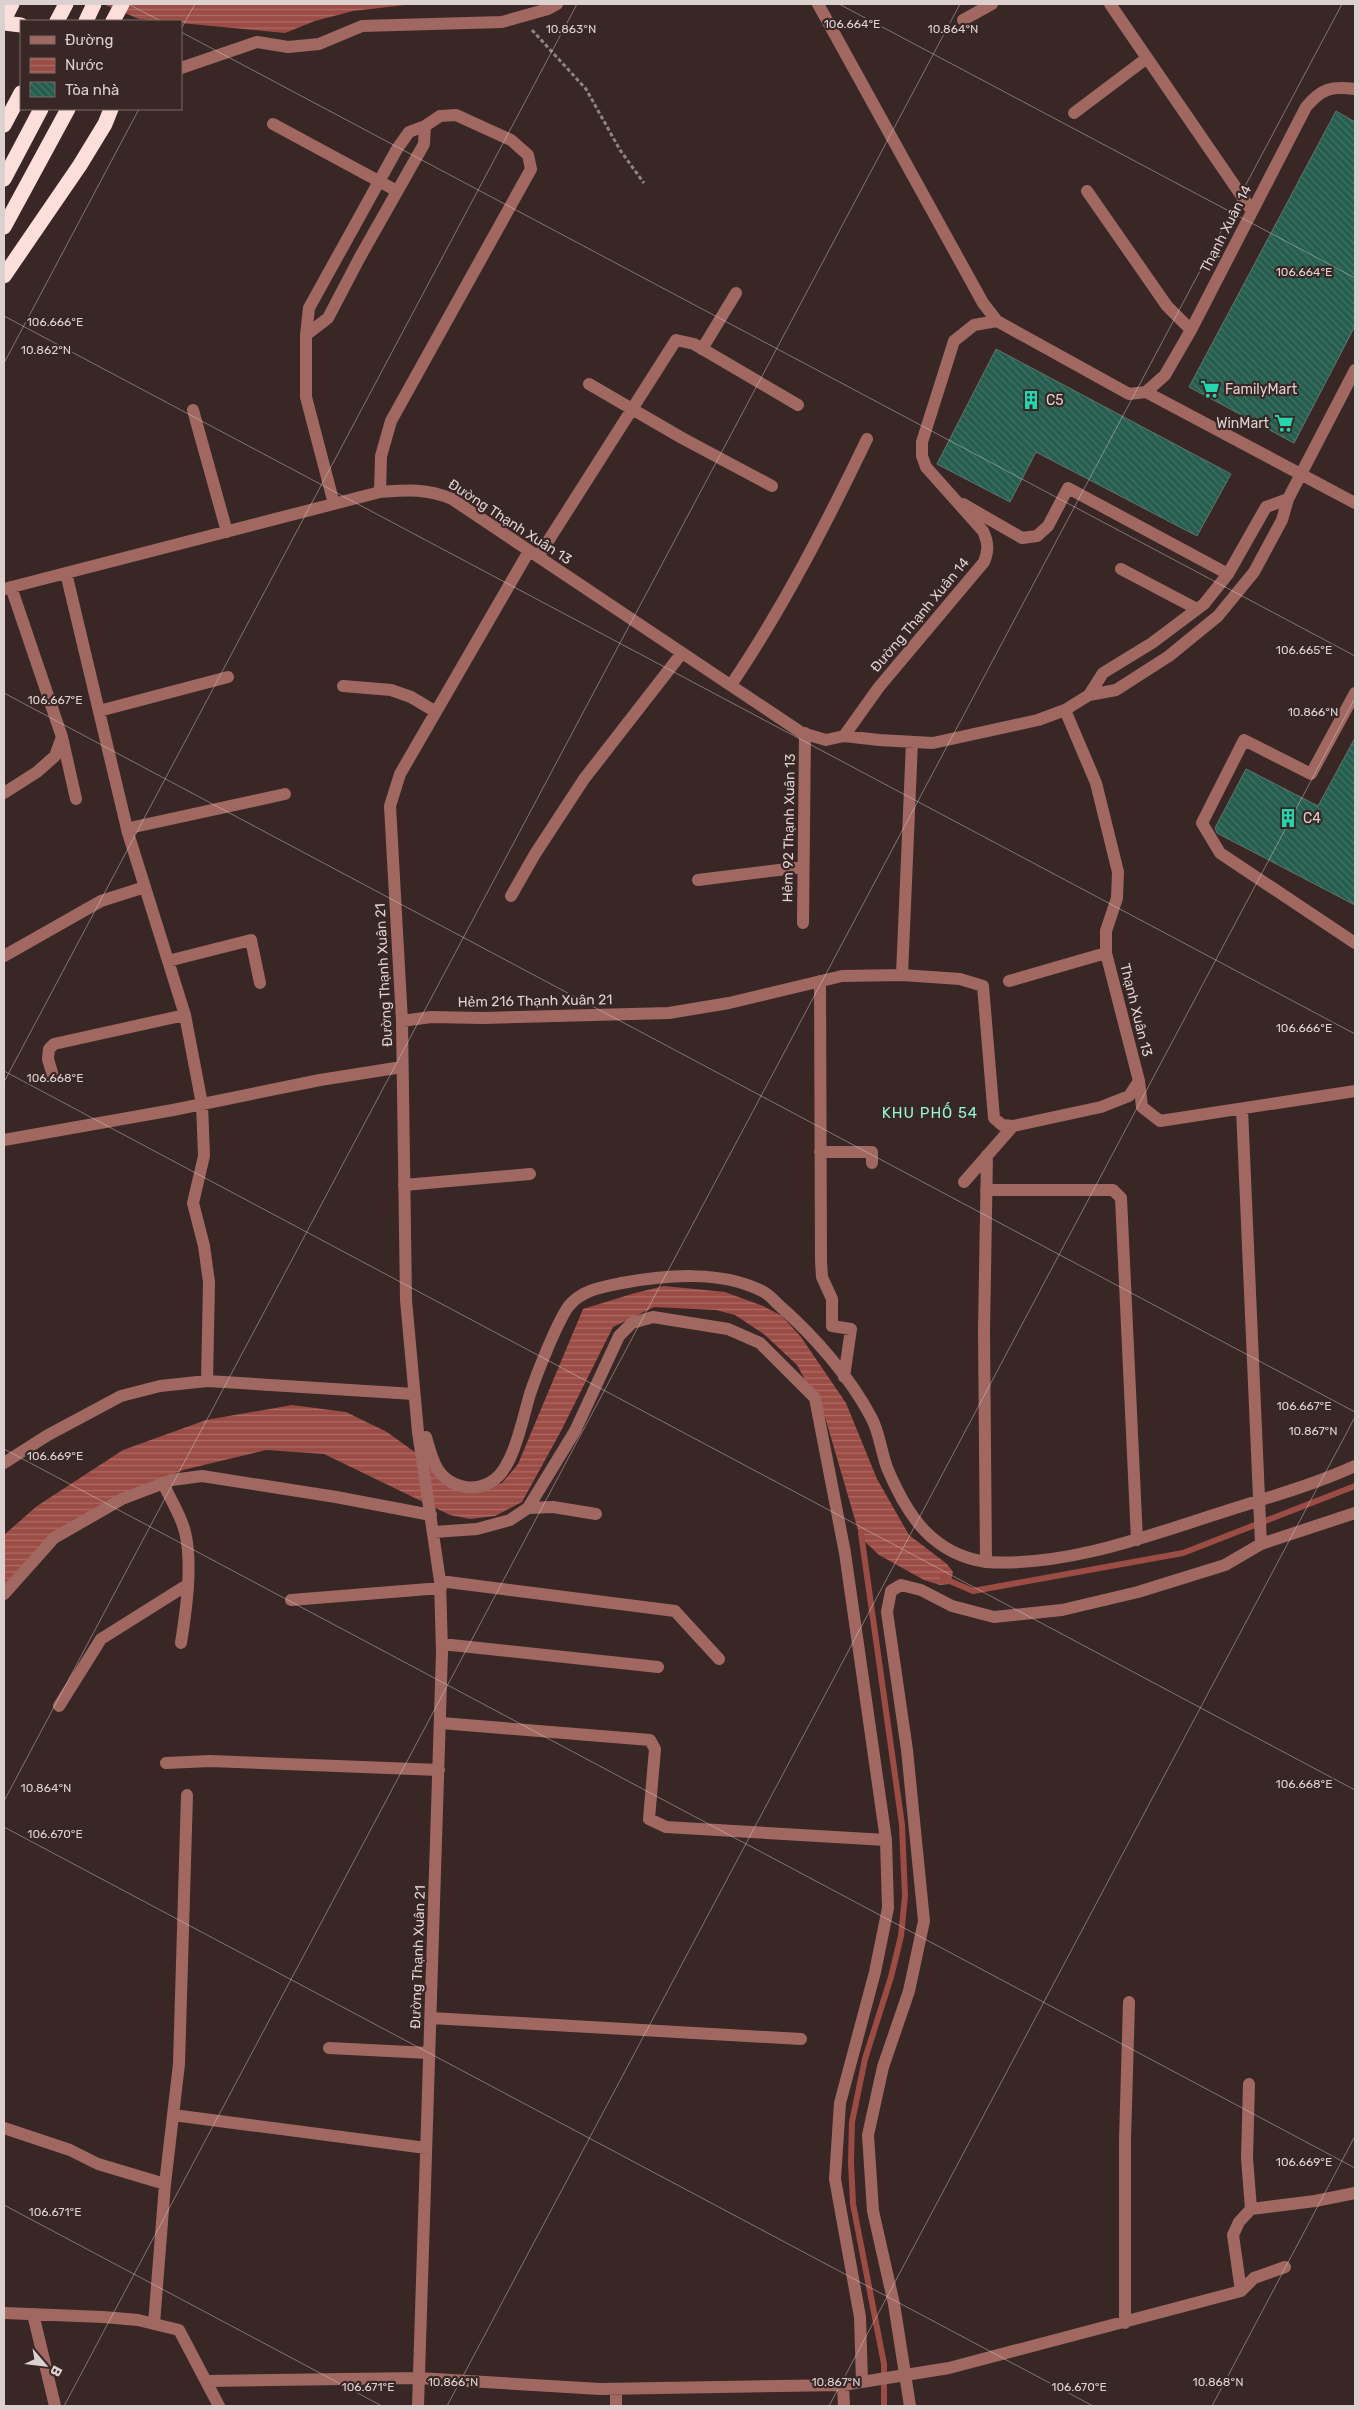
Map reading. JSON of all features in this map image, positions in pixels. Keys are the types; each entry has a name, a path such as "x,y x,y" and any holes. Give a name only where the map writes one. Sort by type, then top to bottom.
{"highway":[{"path":"12,4 4,22 20,25"},
{"path":"58,20 66,4"},
{"path":"86,20 94,4"},
{"path":"114,20 122,4"},
{"path":"4,125 20,95"},
{"path":"4,179 40,110"},
{"path":"4,227 67,110"},
{"path":"4,276 80,165 105,124 111,110"}],"street":[{"path":"182,68 257,42 288,47 319,44 362,26 502,22 548,9 557,4"},
{"path":"818,4 984,303 997,321 1128,394 1146,392 1355,503"},
{"path":"963,20 992,4"},
{"path":"1110,4 1252,212"},
{"path":"1074,113 1147,58"},
{"name":"Thạnh Xuân 14","path":"1146,392 1165,375 1191,330 1306,107 1315,96 1334,87 1355,89"},
{"path":"334,504 306,397 306,335 309,308 397,148 409,132 425,126 440,116 456,115 512,140 528,155 531,169 391,421 381,456 380,492"},
{"path":"273,124 397,191"},
{"path":"306,335 328,318 424,144 425,126"},
{"path":"1087,190 1167,306 1191,330"},
{"path":"736,292 702,349 798,405"},
{"name":"Đường Thạnh Xuân 14","path":"844,736 879,687 984,562 988,554 988,542 983,531 926,467 922,456 922,442 954,342 974,325 997,321"},
{"name":"Đường Thạnh Xuân 21","path":"418,2406 442,1644 440,1585 414,1394 406,1300 402,1021 390,806 400,774 436,712 533,554 676,340 702,349"},
{"path":"844,736 912,742 942,740 1038,720 1065,710 1089,695 1116,690 1169,656 1218,616 1254,572 1282,520 1288,499 1355,370"},
{"path":"589,384 772,486"},
{"path":"193,410 227,532"},
{"path":"731,686 755,650 830,515 867,439"},
{"path":"953,498 1022,538 1037,536 1048,526 1068,488 1228,574"},
{"name":"Đường Thạnh Xuân 13","path":"7,588 380,492 419,489 436,492 452,499 805,734 826,740 844,736"},
{"path":"1089,695 1103,673 1152,643 1197,609 1228,574 1266,506 1288,499"},
{"path":"1121,569 1197,609"},
{"path":"66,573 128,833 185,1015 202,1104 204,1156 194,1203 204,1246 209,1282 207,1381"},
{"path":"7,588 62,737 76,799"},
{"path":"512,896 535,854 584,779 682,653"},
{"path":"99,711 228,677"},
{"path":"343,686 391,690 411,697 436,712"},
{"path":"1355,692 1311,774 1244,740 1202,823 1220,853 1355,943"},
{"name":"Thạnh Xuân 13","path":"1065,710 1096,783 1118,872 1117,898 1106,931 1106,953 1139,1081 1142,1107 1160,1120 1355,1091"},
{"name":"Hẻm 92 Thạnh Xuân 13","path":"802,923 805,734"},
{"path":"4,793 38,772 55,756 62,737"},
{"path":"902,975 912,742"},
{"path":"128,833 134,827 285,794"},
{"path":"698,880 803,867"},
{"path":"4,956 101,902 145,887"},
{"path":"168,961 251,940 260,983"},
{"path":"1009,981 1106,953"},
{"name":"Hẻm 216 Thạnh Xuân 21","path":"402,1021 431,1017 483,1018 669,1013 729,1003 842,976 902,975 960,979 982,986 994,1118 1002,1125 1013,1126"},
{"path":"820,982 822,1277 832,1299 832,1326 851,1329 844,1377"},
{"path":"53,1076 48,1059 49,1049 54,1044 185,1015"},
{"path":"4,1140 202,1104 320,1080 402,1067"},
{"path":"964,1182 1013,1126 1102,1107 1129,1096 1139,1081"},
{"path":"1242,1109 1261,1544"},
{"path":"820,1152 872,1152 872,1163"},
{"path":"986,1562 984,1330 987,1155"},
{"path":"404,1185 530,1174"},
{"path":"986,1190 1113,1190 1121,1198 1137,1540"},
{"path":"418,1427 425,1433 434,1463 446,1480 471,1488 494,1480 510,1458 531,1391 569,1306 584,1292 623,1283 667,1278 714,1277 763,1291 798,1322 844,1377 872,1418 888,1469 914,1521 945,1548 967,1559 1018,1564 1067,1556 1137,1540 1315,1483 1355,1466"},
{"path":"434,1532 477,1529 510,1520 528,1508 575,1431 619,1336 632,1323 653,1317 728,1329 760,1344 791,1372 815,1398 845,1553 886,1840 888,1908 875,1972 840,2104 835,2179 860,2317 866,2381"},
{"path":"4,1463 48,1435 121,1396 160,1386 207,1381 414,1394"},
{"path":"4,1594 54,1538 99,1510 139,1491 163,1483 202,1476 431,1513"},
{"path":"163,1483 185,1531 188,1550 187,1585 181,1643"},
{"path":"528,1508 553,1508 596,1514"},
{"path":"910,2406 901,2376 894,2304 873,2211 868,2135 883,2067 909,1991 924,1922 907,1750 887,1612 891,1591 901,1585 921,1590 952,1606 994,1617 1034,1614 1138,1592 1225,1565 1261,1544 1355,1513"},
{"path":"59,1706 101,1639 187,1585"},
{"path":"291,1600 440,1585 675,1611 719,1659"},
{"path":"442,1644 658,1667"},
{"path":"441,1723 650,1740 655,1749 648,1819 666,1826 886,1840"},
{"path":"166,1763 210,1761 439,1770"},
{"path":"154,2324 179,2064 186,1795"},
{"path":"1125,2323 1129,2002"},
{"path":"431,2018 801,2039"},
{"path":"329,2048 429,2053"},
{"path":"1249,2084 1247,2158 1251,2209"},
{"path":"173,2115 426,2148"},
{"path":"4,2128 70,2150 98,2164 166,2184"},
{"path":"1241,2291 1233,2235 1239,2222 1251,2209 1315,2201 1355,2193"},
{"path":"208,2381 418,2378 616,2389 843,2385 949,2368 1125,2323 1241,2291 1254,2278 1285,2267"},
{"path":"4,2313 103,2316 138,2320 179,2330 208,2381 219,2406"},
{"path":"32,2314 55,2406"},
{"path":"843,2385 844,2406"},
{"path":"616,2389 616,2406"}],"path":[{"path":"521,16 545,47 586,90 620,150 644,182"}],"water":[{"path":"103,4 414,4 353,11 315,21 285,33 182,23 182,20 139,19"},
{"path":"664,1286 725,1292 763,1306 782,1316 801,1337 846,1403 877,1479 909,1535 947,1564 953,1572 950,1584 940,1585 924,1580 879,1555 860,1537 825,1417 797,1365 765,1335 735,1315 716,1310 654,1307 613,1327 561,1431 522,1502 495,1516 470,1519 450,1515 324,1454 266,1450 183,1470 105,1504 53,1537 4,1591 4,1535 37,1506 123,1450 206,1420 292,1405 346,1412 387,1432 467,1490 485,1490 502,1483 518,1464 583,1309"}],"building":[{"path":"1336,111 1355,122 1355,326 1294,443 1189,387"},
{"name":"C5","path":"996,349 1231,474 1197,536 1036,452 1010,502 937,464"},
{"name":"C4","path":"1355,738 1355,905 1217,833 1215,828 1246,769 1318,806"}],"waterway":[{"path":"943,1578 973,1591 1183,1553 1355,1486"},
{"path":"861,1533 902,1825 905,1896 901,1936 891,1977 865,2059 852,2122 853,2204 884,2364 884,2406"}],"place":[{"name":"FamilyMart","path":"1210,389"},
{"name":"C5","path":"1031,400"},
{"name":"WinMart","path":"1284,423"},
{"name":"C4","path":"1288,818"}],"district":[{"name":"KHU PHỐ 54","path":"930,1113"}]}
